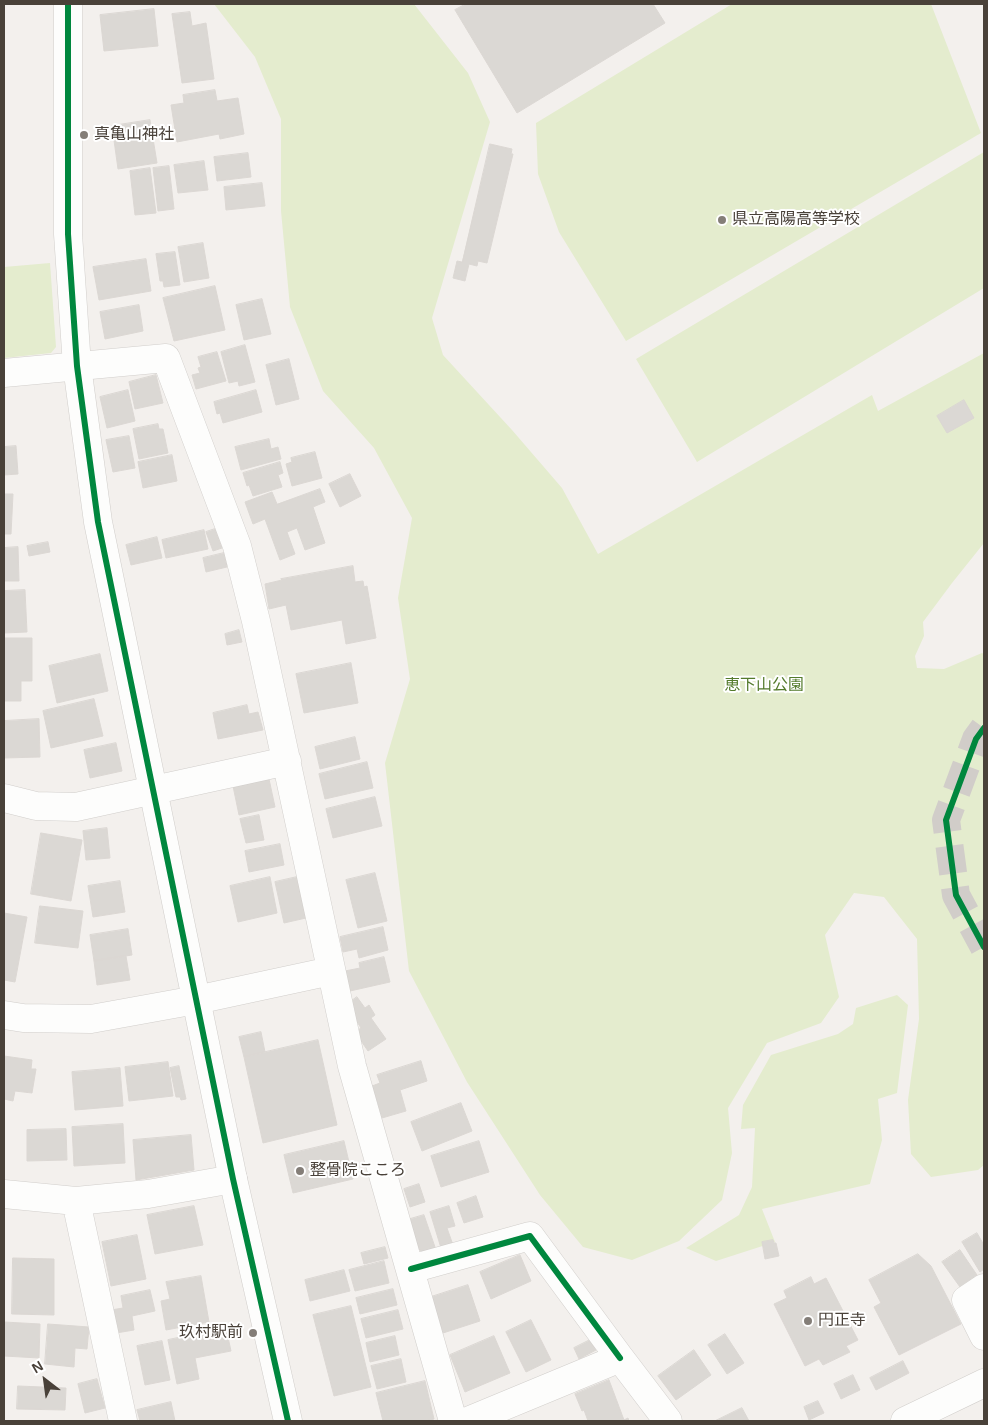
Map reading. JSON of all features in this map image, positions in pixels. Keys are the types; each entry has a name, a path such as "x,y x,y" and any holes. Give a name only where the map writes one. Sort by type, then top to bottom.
{"street":[{"path":"68,4 68,234 77,366 98,522 233,1179 288,1421"},
{"path":"4,374 166,358 237,546 256,621 287,761 352,1066 453,1421"},
{"path":"4,798 36,806 76,807 287,761"},
{"path":"4,1015 23,1018 91,1019 196,1000 332,971"},
{"path":"4,1194 76,1201 148,1194 233,1179"},
{"path":"76,1201 123,1421"},
{"path":"411,1269 530,1236 668,1421"},
{"path":"984,1288 966,1300 984,1336"},
{"path":"468,1421 620,1358"},
{"path":"905,1421 984,1383"}],"green space":[{"name":"恵下山公園","path":"214,4 414,4 468,73 490,122 432,318 443,355 562,488 598,554 872,395 878,411 984,353 984,543 923,622 924,636 915,656 917,668 944,669 982,653 984,654 984,1165 978,1170 931,1177 911,1154 908,1100 919,1019 917,939 884,897 854,893 825,935 839,997 821,1023 767,1043 728,1108 732,1153 722,1200 679,1241 632,1260 583,1247 540,1195 467,1082 409,971 385,763 410,679 398,598 412,518 374,448 323,391 290,307 281,211 281,119 255,57"},
{"path":"732,4 931,4 981,133 626,341 559,232 538,174 536,123"},
{"path":"984,152 984,288 697,462 636,359"},
{"path":"50,263 56,347 51,353 4,358 4,267"},
{"path":"897,995 908,1005 897,1093 878,1099 882,1140 870,1184 762,1209 775,1242 716,1261 686,1248 739,1215 752,1187 755,1128 741,1129 743,1105 771,1055 838,1034 853,1024 856,1008"}],"building":[{"path":"466,4 653,4 665,23 517,113 455,10"},
{"path":"154,9 158,46 104,51 100,15"},
{"path":"190,12 192,26 206,23 214,79 182,83 172,14"},
{"path":"215,90 217,101 238,98 244,134 220,139 219,134 177,142 171,105 184,103 183,95"},
{"path":"150,120 157,163 118,169 112,126"},
{"path":"490,144 512,149 511,154 513,154 487,263 478,261 477,266 469,264 465,281 453,278 457,261 462,262"},
{"path":"248,153 251,177 217,181 214,157"},
{"path":"204,161 208,190 178,193 174,165"},
{"path":"169,166 174,209 158,211 153,168"},
{"path":"150,168 156,213 135,215 130,171"},
{"path":"262,183 265,206 226,210 224,187"},
{"path":"203,243 209,278 184,282 178,247"},
{"path":"175,252 180,285 164,287 163,281 160,281 156,254"},
{"path":"146,259 151,291 99,300 93,267"},
{"path":"215,286 225,330 174,341 163,298"},
{"path":"262,299 271,334 244,340 236,305"},
{"path":"139,305 143,331 105,339 100,312"},
{"path":"245,345 255,382 239,386 238,381 229,383 221,352"},
{"path":"217,352 226,381 196,389 192,375 200,373 198,368 201,367 198,357"},
{"path":"289,359 299,399 276,405 266,365"},
{"path":"156,375 163,403 135,409 129,382"},
{"path":"128,390 135,421 107,428 100,397"},
{"path":"256,390 262,412 223,423 220,413 217,414 214,402"},
{"path":"964,400 974,418 947,433 937,416"},
{"path":"158,424 159,429 163,429 168,453 139,459 133,429"},
{"path":"129,436 135,468 113,472 106,440"},
{"path":"269,439 271,449 278,447 281,459 241,470 235,447"},
{"path":"16,446 18,474 4,475 4,447"},
{"path":"315,452 322,478 292,486 286,464 292,462 291,458"},
{"path":"172,455 177,481 143,488 138,462"},
{"path":"280,462 283,473 278,475 282,487 253,496 249,485 247,486 243,473"},
{"path":"350,474 361,496 340,507 329,484"},
{"path":"320,489 325,502 313,507 325,543 305,550 297,528 287,532 295,554 280,560 265,519 253,524 245,502 272,492 277,504"},
{"path":"4,494 13,494 11,534 4,534"},
{"path":"215,529 222,548 213,551 206,532"},
{"path":"204,530 208,549 166,558 162,540"},
{"path":"157,537 162,558 131,565 126,545"},
{"path":"48,542 50,552 29,556 27,546"},
{"path":"18,547 19,581 4,581 4,548"},
{"path":"224,553 227,567 206,572 203,558"},
{"path":"353,566 355,582 363,581 364,587 367,586 376,638 346,644 342,620 291,630 286,605 269,609 265,584 281,579"},
{"path":"25,590 27,632 4,633 4,591"},
{"path":"239,630 242,642 227,645 225,634"},
{"path":"4,638 32,638 32,681 21,681 21,701 4,701"},
{"path":"100,654 108,691 57,703 49,666"},
{"path":"351,663 358,703 304,713 296,674"},
{"path":"94,699 103,736 51,748 43,711"},
{"path":"247,705 249,714 258,712 263,730 218,739 213,713"},
{"path":"39,719 40,757 4,758 4,721"},
{"path":"355,737 360,759 320,769 315,747"},
{"path":"116,743 122,771 90,778 84,750"},
{"path":"367,762 373,788 325,799 319,774"},
{"path":"269,779 275,807 239,815 233,786"},
{"path":"375,797 382,826 333,838 326,809"},
{"path":"259,815 264,840 246,843 240,819"},
{"path":"107,828 110,858 86,860 83,831"},
{"path":"41,833 82,840 71,901 31,894"},
{"path":"280,844 284,865 249,872 245,851"},
{"path":"375,873 387,921 358,928 346,880"},
{"path":"270,877 277,913 238,922 230,886"},
{"path":"297,877 306,918 284,923 275,882"},
{"path":"120,881 125,912 93,917 88,886"},
{"path":"40,906 83,911 78,948 35,943"},
{"path":"4,913 27,917 15,982 4,980"},
{"path":"383,927 388,950 359,958 357,949 343,952 340,937"},
{"path":"128,929 132,955 94,961 90,935"},
{"path":"126,956 130,980 97,985 94,961"},
{"path":"384,957 390,982 350,991 345,971 360,968 359,963"},
{"path":"357,997 365,1008 369,1005 375,1015 371,1018 386,1039 368,1051 355,1032 361,1028 350,1011 349,1003"},
{"path":"261,1032 265,1052 244,1057 239,1037"},
{"path":"318,1040 337,1125 263,1143 244,1057"},
{"path":"4,1056 32,1060 31,1069 36,1069 32,1093 15,1091 13,1101 4,1099"},
{"path":"421,1061 427,1081 400,1090 406,1111 382,1118 372,1086 380,1083 377,1075"},
{"path":"168,1062 173,1096 129,1101 125,1067"},
{"path":"179,1066 186,1099 181,1100 180,1097 176,1097 170,1068"},
{"path":"120,1068 123,1106 75,1110 72,1072"},
{"path":"461,1103 472,1131 422,1151 411,1122"},
{"path":"123,1124 125,1163 74,1166 72,1127"},
{"path":"66,1129 67,1160 27,1161 27,1130"},
{"path":"191,1135 194,1170 136,1180 133,1140"},
{"path":"344,1141 353,1179 293,1193 284,1155"},
{"path":"479,1141 489,1172 441,1187 431,1156"},
{"path":"419,1184 425,1202 410,1207 404,1189"},
{"path":"476,1196 483,1217 464,1223 457,1203"},
{"path":"194,1206 203,1245 155,1254 147,1215"},
{"path":"449,1206 455,1226 447,1228 453,1245 441,1248 430,1212"},
{"path":"424,1215 436,1250 425,1254 415,1246 407,1220"},
{"path":"977,1233 984,1245 984,1269 980,1272 962,1242"},
{"path":"137,1235 146,1279 111,1286 102,1242"},
{"path":"773,1240 776,1243 779,1256 765,1259 762,1242"},
{"path":"385,1247 388,1258 364,1264 361,1253"},
{"path":"960,1250 977,1275 960,1287 942,1262"},
{"path":"918,1254 931,1266 961,1324 899,1355 874,1307 881,1303 869,1280"},
{"path":"520,1255 531,1281 491,1299 480,1272"},
{"path":"13,1258 54,1259 54,1315 12,1314"},
{"path":"384,1261 389,1283 355,1291 349,1270"},
{"path":"344,1270 350,1291 310,1301 305,1280"},
{"path":"201,1276 209,1322 166,1330 161,1301 170,1299 166,1282"},
{"path":"811,1277 814,1284 826,1278 858,1340 846,1346 850,1352 823,1365 819,1359 805,1366 774,1304 787,1298 784,1291"},
{"path":"468,1285 480,1321 443,1333 431,1297"},
{"path":"393,1289 397,1305 360,1314 356,1298"},
{"path":"150,1290 155,1311 132,1316 134,1330 116,1333 111,1310 123,1308 121,1296"},
{"path":"351,1306 371,1387 334,1396 313,1315"},
{"path":"398,1310 403,1329 366,1338 361,1319"},
{"path":"531,1320 551,1360 526,1372 506,1332"},
{"path":"4,1322 40,1324 39,1358 4,1356"},
{"path":"48,1324 89,1327 87,1349 75,1348 74,1367 45,1364"},
{"path":"226,1328 231,1351 195,1358 199,1379 177,1384 168,1340"},
{"path":"725,1334 744,1363 727,1374 708,1345"},
{"path":"395,1336 399,1355 370,1362 366,1343"},
{"path":"494,1336 510,1373 465,1392 450,1355"},
{"path":"590,1340 596,1350 579,1359 574,1348"},
{"path":"162,1341 170,1380 145,1385 137,1346"},
{"path":"694,1350 711,1375 676,1400 658,1376"},
{"path":"401,1359 406,1382 377,1389 371,1366"},
{"path":"903,1361 909,1373 876,1390 870,1378"},
{"path":"853,1375 860,1390 841,1399 834,1384"},
{"path":"97,1379 105,1408 85,1413 78,1384"},
{"path":"609,1380 624,1420 628,1418 629,1421 588,1421 575,1394"},
{"path":"425,1381 434,1419 426,1421 383,1421 376,1393"},
{"path":"18,1386 66,1388 65,1410 17,1409"},
{"path":"818,1401 824,1413 809,1420 804,1407"},
{"path":"171,1402 175,1421 140,1421 137,1410"},
{"path":"742,1408 749,1421 715,1421"}],"tunnel":[{"path":"984,728 976,739 946,820 956,895 984,947"}],"cycle path":[{"path":"68,4 68,234 77,366 98,522 233,1179 288,1421"},
{"path":"984,728 976,739 946,820 956,895 984,947"},
{"path":"411,1269 530,1236 620,1358"}],"place":[{"name":"真亀山神社","path":"84,135"},
{"name":"県立高陽高等学校","path":"722,220"},
{"name":"整骨院こころ","path":"300,1171"},
{"name":"円正寺","path":"808,1321"},
{"name":"玖村駅前","path":"253,1333"}]}
